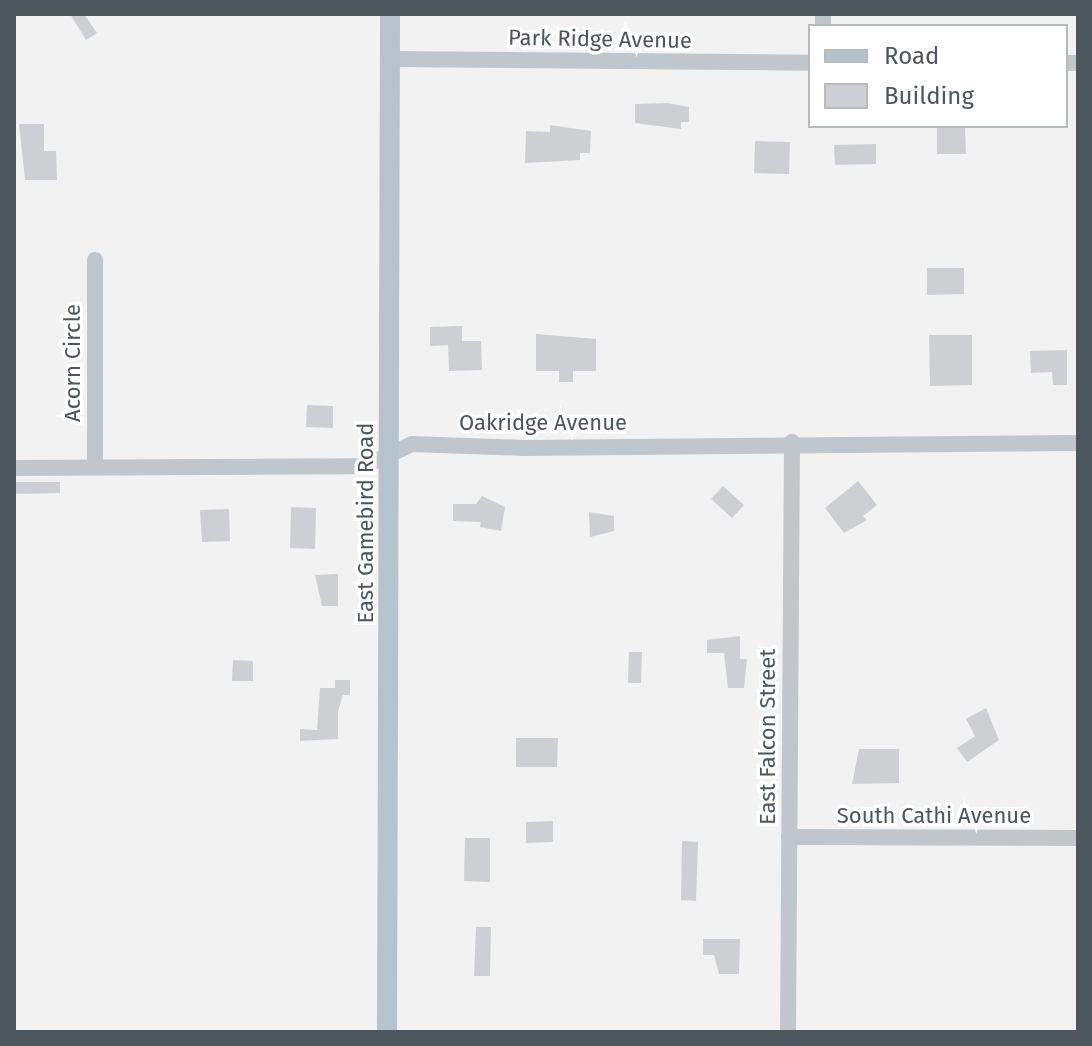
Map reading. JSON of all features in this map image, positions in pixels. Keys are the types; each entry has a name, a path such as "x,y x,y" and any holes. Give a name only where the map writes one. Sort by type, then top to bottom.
{"main road":[{"name":"East Gamebird Road","path":"387,1032 390,14"}],"street":[{"name":"Park Ridge Avenue","path":"389,59 808,63"},
{"name":"Acorn Circle","path":"95,260 95,465"},
{"name":"Oakridge Avenue","path":"14,468 95,465 365,466 412,444 525,448 792,442 1078,443"},
{"name":"East Falcon Street","path":"788,1032 792,442"},
{"name":"South Cathi Avenue","path":"789,837 1078,838"}],"building":[{"path":"70,14 84,14 97,33 86,40"},
{"path":"667,103 689,107 689,122 681,122 681,129 635,123 635,104"},
{"path":"19,124 44,124 44,151 56,151 57,180 25,180"},
{"path":"550,125 591,131 590,153 580,153 580,160 525,163 526,131 550,132"},
{"path":"937,128 965,128 966,154 937,154"},
{"path":"755,141 790,142 789,174 754,173"},
{"path":"876,144 876,164 835,165 834,145"},
{"path":"927,268 964,268 964,294 927,295"},
{"path":"462,326 462,341 481,341 482,370 449,371 448,345 430,346 430,327"},
{"path":"536,334 596,339 596,371 573,371 573,382 559,382 559,371 536,371"},
{"path":"929,335 972,335 972,385 930,386"},
{"path":"1067,350 1067,385 1053,385 1052,372 1031,373 1030,351"},
{"path":"307,405 333,406 333,428 306,427"},
{"path":"858,481 877,505 863,516 867,520 844,533 825,508"},
{"path":"14,482 60,482 60,493 14,494"},
{"path":"723,486 744,505 732,518 711,499"},
{"path":"482,496 505,507 501,531 480,527 481,522 453,521 453,504 476,504"},
{"path":"291,507 316,508 315,549 290,548"},
{"path":"229,509 230,541 202,542 200,510"},
{"path":"589,512 614,516 614,531 590,537"},
{"path":"338,574 338,606 322,606 315,575"},
{"path":"740,636 740,659 747,659 744,688 728,688 724,653 707,653 707,640"},
{"path":"629,652 642,652 641,683 628,683"},
{"path":"233,660 253,661 253,681 232,681"},
{"path":"335,680 350,680 350,695 343,695 338,711 338,739 300,741 300,729 317,730 320,688 335,688"},
{"path":"986,708 999,740 967,762 957,748 975,736 966,719"},
{"path":"516,738 558,738 557,767 516,767"},
{"path":"859,749 899,749 899,783 852,784"},
{"path":"553,821 553,842 526,843 526,822"},
{"path":"465,838 490,838 490,882 464,881"},
{"path":"682,841 698,842 696,901 681,900"},
{"path":"476,927 491,927 490,976 474,976"},
{"path":"703,939 740,939 739,974 719,974 714,955 703,955"}]}
